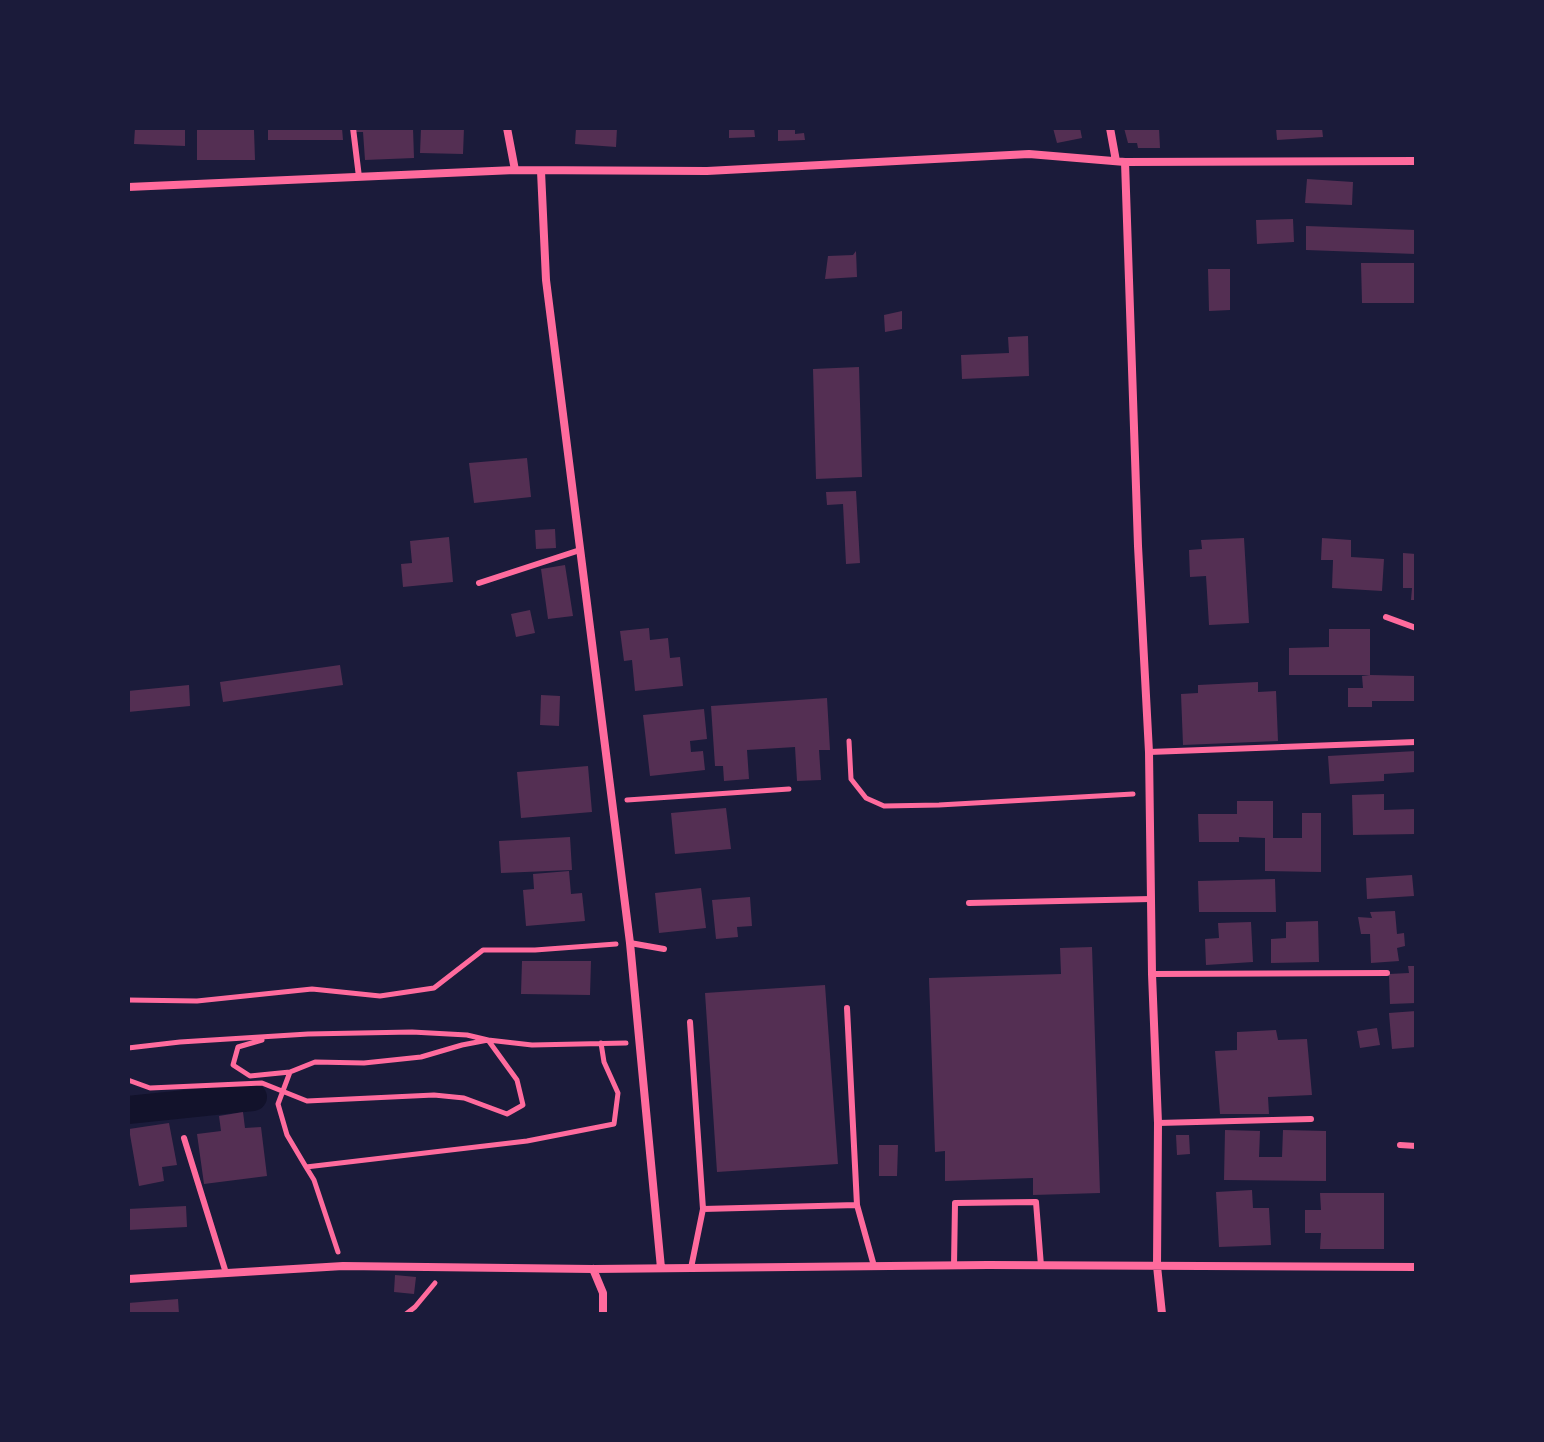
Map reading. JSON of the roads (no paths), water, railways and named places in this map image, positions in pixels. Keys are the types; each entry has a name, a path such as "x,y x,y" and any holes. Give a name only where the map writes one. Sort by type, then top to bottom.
{"street":[{"path":"507,128 515,170"},
{"path":"1110,128 1121,162 1149,752 1158,1123 1157,1266 1162,1314"},
{"path":"128,187 515,170 707,171 1029,154 1121,162 1416,161"},
{"path":"541,171 546,280 630,943 661,1268"},
{"path":"128,1279 343,1266 593,1269 1416,1267"},
{"path":"593,1269 603,1293 603,1314"}],"lane":[{"path":"353,128 359,177"},
{"path":"479,583 580,550"},
{"path":"1386,617 1416,628"},
{"path":"1149,752 1416,742"},
{"path":"969,903 1151,899"},
{"path":"630,943 664,949"},
{"path":"1152,974 1387,973"},
{"path":"847,1008 857,1205 874,1266"},
{"path":"690,1022 703,1209 691,1268"},
{"path":"1158,1123 1311,1119"},
{"path":"184,1138 226,1273"},
{"path":"1400,1145 1416,1146"},
{"path":"954,1266 955,1203 1036,1202 1041,1266"},
{"path":"703,1209 857,1205"}],"waterway":[{"path":"128,1110 253,1097"}]}
